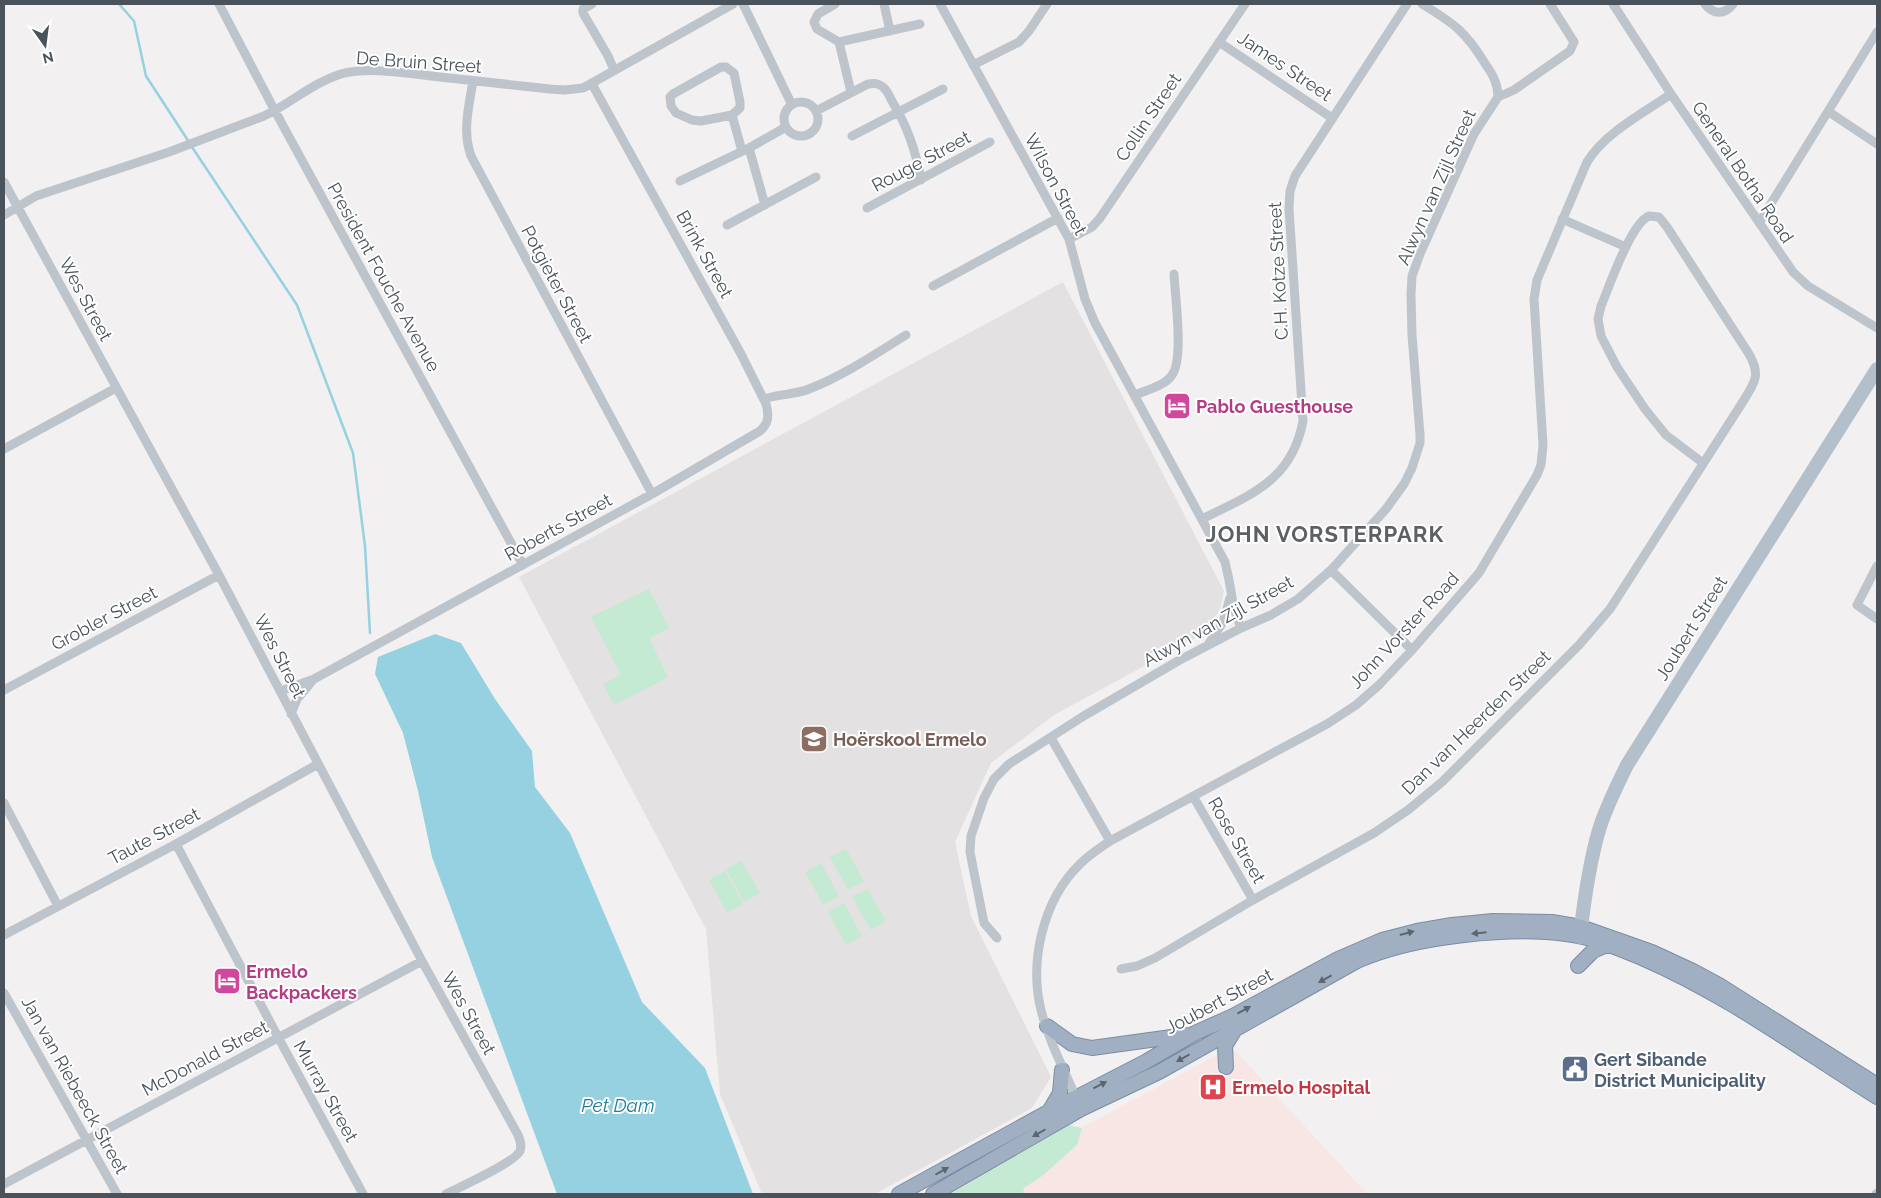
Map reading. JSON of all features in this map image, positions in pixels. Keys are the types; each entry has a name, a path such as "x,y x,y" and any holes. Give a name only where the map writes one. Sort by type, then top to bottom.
{"highway":[{"name":"Joubert Street","path":"933,1194 1078,1103 1195,1033 1234,1016 1338,959 1382,940 1442,926 1493,921 1552,922 1580,932"},
{"name":"Joubert Street","path":"899,1194 1050,1111 1078,1103 1159,1072 1368,956 1443,937 1508,931 1580,932"},
{"path":"1580,932 1607,946 1626,952 1689,980 1877,1097"},
{"path":"1580,932 1636,945 1694,971 1877,1085"},
{"path":"1578,966 1593,951 1607,946"},
{"path":"1047,1026 1063,1039 1079,1046 1092,1048 1195,1033"},
{"path":"1226,1067 1225,1046 1236,1029"},
{"path":"1112,1046 1147,1061"},
{"path":"1050,1111 1060,1093 1062,1070"}],"main road":[{"name":"Joubert Street","path":"1580,932 1592,858 1600,829 1607,807 1627,765 1877,369"}],"street":[{"name":"President Fouche Avenue","path":"219,4 275,111 523,565"},
{"path":"592,4 583,9 583,13 614,70"},
{"name":"De Bruin Street","path":"4,215 36,196 182,146 275,111 298,95 343,74 371,71 564,90 583,88 733,4"},
{"path":"743,4 792,105"},
{"path":"835,4 818,14 814,22 817,29 839,42 920,24"},
{"path":"884,4 890,31"},
{"name":"Wilson Street","path":"940,4 1069,239 1090,312 1225,562 1230,580 1231,596 1241,628"},
{"path":"973,65 1019,42 1029,31 1047,4"},
{"name":"Collin Street","path":"1069,239 1092,226 1100,218 1245,4"},
{"name":"C.H. Kotze Street","path":"1202,519 1267,485 1283,467 1301,432 1303,421 1289,200 1295,176 1407,4"},
{"name":"Alwyn van Zijl Street","path":"997,938 984,923 971,860 971,836 984,798 994,779 1009,764 1082,716 1241,628 1271,615 1298,599 1331,570 1386,509 1404,484 1417,453 1420,435 1412,335 1412,276 1474,134 1498,97 1496,82 1470,40 1452,23 1422,4"},
{"path":"1498,97 1514,90 1570,51 1574,46 1574,42 1550,4"},
{"path":"1705,4 1711,11 1716,13 1725,12 1733,4"},
{"name":"General Botha Road","path":"1617,5 1671,94 1798,278 1877,328"},
{"path":"1759,223 1877,32"},
{"path":"839,42 851,92"},
{"name":"James Street","path":"1218,42 1332,118"},
{"path":"726,67 734,73 740,96 740,108 732,115 702,121 692,120 676,113 671,106 670,97 716,69 726,67"},
{"name":"Potgieter Street","path":"473,81 466,135 471,156 652,494"},
{"path":"816,111 868,84 875,83 883,87 899,112 912,141 921,180"},
{"name":"Brink Street","path":"592,84 644,176 764,399 768,410 767,423 760,431 750,437"},
{"path":"852,136 943,89"},
{"name":"John Vorster Road","path":"1078,1103 1062,1070 1038,995 1041,937 1052,904 1064,883 1079,864 1110,841 1343,715 1378,685 1412,650 1479,573 1537,476 1541,465 1543,445 1534,299 1537,280 1587,162 1594,152 1611,135 1671,94"},
{"path":"801,102 807,103 816,111 818,122 809,134 797,135 786,127 785,114 792,105 801,102"},
{"path":"1829,112 1877,144"},
{"path":"732,115 764,205"},
{"path":"680,182 745,150 786,127"},
{"name":"Rouge Street","path":"867,208 990,142"},
{"path":"728,225 816,177"},
{"name":"Wes Street","path":"4,182 219,575 422,961 518,1135 521,1147 516,1156 446,1194"},
{"name":"Dan van Heerden Street","path":"1121,968 1130,968 1145,962 1374,833 1408,810 1442,782 1598,624 1610,609 1754,384 1757,372 1755,364 1667,227 1659,217 1652,215 1644,218 1633,232 1598,312 1598,326 1601,336 1618,367 1660,428 1674,443 1703,463"},
{"path":"933,286 1058,218"},
{"path":"1562,219 1626,247"},
{"path":"1135,395 1164,382 1172,376 1175,370 1178,347 1174,274"},
{"path":"764,399 807,390 858,364 906,335"},
{"path":"4,449 116,388"},
{"name":"Roberts Street","path":"314,679 652,494 750,437"},
{"path":"1877,566 1857,605 1877,619"},
{"path":"1331,570 1412,650"},
{"name":"Grobler Street","path":"4,690 219,575"},
{"path":"1208,646 1223,622 1231,596"},
{"path":"281,691 314,679"},
{"path":"291,714 301,693 314,679"},
{"path":"1051,738 1110,841"},
{"name":"Taute Street","path":"4,936 176,844 318,764"},
{"name":"Rose Street","path":"1192,796 1253,900"},
{"path":"4,803 58,906"},
{"name":"Murray Street","path":"176,844 363,1194"},
{"name":"McDonald Street","path":"4,1184 422,961"},
{"name":"Jan van Riebeeck Street","path":"4,993 117,1194"}],"shaded area":[{"name":"Hoërskool Ermelo","path":"1063,282 1224,591 1219,612 1194,639 1054,715 991,763 955,842 971,916 1051,1077 1032,1108 875,1194 762,1194 720,1094 706,929 519,577"},
{"name":"Ermelo Hospital","path":"1232,1047 1367,1194 958,1194"}],"green space":[{"path":"649,589 669,628 649,638 668,677 614,705 603,684 621,675 591,617"},
{"path":"846,849 864,881 848,890 830,857"},
{"path":"742,861 760,893 744,902 726,869"},
{"path":"821,863 839,896 823,904 805,872"},
{"path":"725,871 743,904 727,913 709,880"},
{"path":"868,889 886,921 871,930 852,897"},
{"path":"844,903 862,936 846,945 828,912"},
{"path":"1069,1125 1082,1128 1077,1145 1042,1176 1024,1188 1023,1194 950,1194"}],"water":[{"name":"Pet Dam","path":"435,634 461,643 495,699 532,751 535,787 570,833 642,1002 705,1068 753,1194 557,1194 432,857 403,733 375,674 378,657"}],"waterway":[{"path":"119,4 134,21 146,76 189,142"},
{"path":"192,147 297,305 353,453 365,546 370,633"}],"place":[{"name":"Pablo Guesthouse","path":"1177,406"},
{"name":"Hoërskool Ermelo","path":"814,739"},
{"name":"Ermelo Backpackers","path":"227,981"},
{"name":"Gert Sibande District Municipality","path":"1575,1069"},
{"name":"Ermelo Hospital","path":"1213,1087"}],"district":[{"name":"JOHN VORSTERPARK","path":"1325,534"}]}
